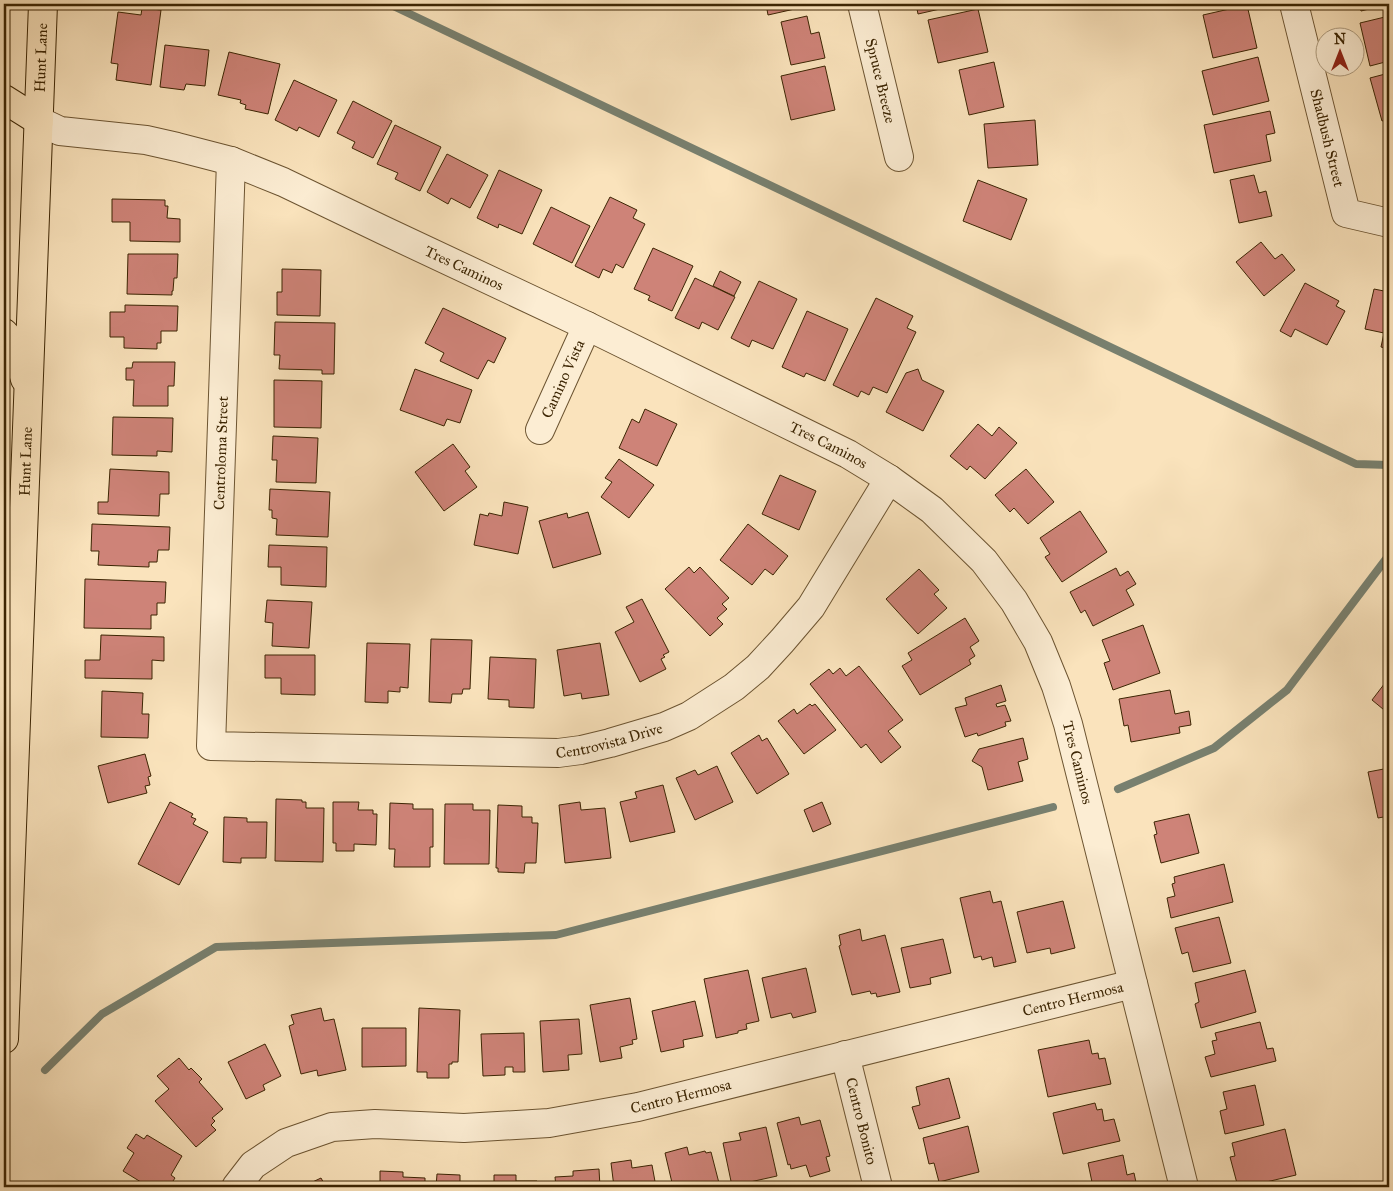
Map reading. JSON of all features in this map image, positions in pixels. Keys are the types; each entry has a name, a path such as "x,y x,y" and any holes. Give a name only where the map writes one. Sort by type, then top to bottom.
{"main road":[{"name":"Hunt Lane","path":"4,1039 43,4"},
{"path":"4,100 39,121"},
{"path":"4,333 16,353 28,387"}],"street":[{"name":"Spruce Breeze","path":"862,4 899,157"},
{"name":"Shadbush Street","path":"1294,4 1346,213 1389,223"},
{"name":"Tres Caminos","path":"39,121 60,131 146,140 231,161 283,182 586,326 848,454 889,479 932,510 984,561 1014,602 1038,642 1056,686 1068,724 1184,1187"},
{"name":"Centroloma Street","path":"211,746 231,161"},
{"name":"Camino Vista","path":"540,430 586,326"},
{"name":"Centrovista Drive","path":"211,746 558,753 610,743 664,727 689,716 734,687 758,667 782,641 811,607 889,479"},
{"name":"Centro Hermosa","path":"236,1187 253,1165 286,1143 332,1128 375,1124 464,1128 549,1123 638,1107 1133,984"},
{"name":"Centro Bonito","path":"845,1055 878,1187"}],"building":[{"path":"766,4 807,4 808,6 768,15"},
{"path":"916,4 962,4 918,14"},
{"path":"1359,4 1389,4 1361,11"},
{"path":"1247,5 1257,48 1213,58 1203,15"},
{"path":"142,8 161,10 151,85 116,80 118,64 111,63 118,12 141,15"},
{"path":"978,9 988,52 938,63 928,20"},
{"path":"807,16 811,34 819,32 825,58 791,65 781,22"},
{"path":"1389,16 1389,61 1370,66 1366,49 1366,28 1361,28 1360,23"},
{"path":"165,45 209,50 205,86 186,84 184,90 160,87"},
{"path":"229,52 280,64 268,114 245,109 246,105 240,103 241,100 218,95"},
{"path":"1258,57 1269,101 1213,115 1202,71"},
{"path":"994,62 1004,107 969,115 959,70"},
{"path":"825,66 835,110 791,120 781,76"},
{"path":"1389,73 1389,119 1382,121 1370,78"},
{"path":"294,80 337,100 319,137 299,127 297,131 275,120"},
{"path":"353,101 392,121 373,158 352,148 355,142 337,133"},
{"path":"1270,111 1275,133 1266,135 1271,161 1214,173 1204,125"},
{"path":"1035,120 1038,165 988,168 984,124"},
{"path":"395,125 441,147 420,191 395,179 398,173 377,164"},
{"path":"447,154 488,175 470,208 451,198 448,204 427,192"},
{"path":"499,170 542,190 522,234 499,224 498,228 477,218"},
{"path":"1254,175 1259,193 1266,191 1272,216 1239,223 1230,180"},
{"path":"978,180 1027,199 1011,240 963,221"},
{"path":"610,197 637,210 633,218 645,224 623,268 616,264 612,273 603,269 599,278 575,266"},
{"path":"112,199 165,200 165,206 168,206 167,218 180,219 180,242 130,241 130,222 112,222"},
{"path":"551,207 590,226 572,263 533,244"},
{"path":"1261,242 1275,259 1282,254 1295,270 1264,296 1236,262"},
{"path":"653,248 693,266 672,311 648,300 650,296 634,289"},
{"path":"128,254 178,254 177,278 174,278 172,295 127,294"},
{"path":"282,269 321,270 320,316 277,315 277,292 282,292"},
{"path":"720,271 741,282 734,296 713,286"},
{"path":"695,278 735,297 718,330 702,322 699,329 675,318"},
{"path":"759,281 797,299 773,349 752,340 749,347 731,338"},
{"path":"1305,283 1339,301 1336,306 1345,311 1327,345 1295,329 1291,337 1280,331"},
{"path":"1374,289 1389,292 1389,349 1381,347 1384,333 1365,329"},
{"path":"876,298 913,316 907,328 916,332 887,393 873,387 869,395 861,391 858,397 833,385"},
{"path":"125,305 178,306 177,331 161,331 161,343 157,343 157,349 124,348 124,337 110,337 110,312 125,312"},
{"path":"443,308 506,338 494,363 488,360 478,379 440,361 444,353 425,343"},
{"path":"807,311 848,329 825,381 806,373 804,377 782,367"},
{"path":"275,322 335,323 334,374 322,374 322,370 279,369 280,355 274,355"},
{"path":"133,362 175,362 174,386 168,386 168,406 133,406 134,380 126,380 126,368 132,368"},
{"path":"415,369 472,390 460,423 447,419 444,426 400,410"},
{"path":"918,369 922,380 944,391 923,431 886,412 906,373"},
{"path":"274,380 322,381 321,428 274,427"},
{"path":"645,409 677,424 657,466 619,448 632,419 639,423"},
{"path":"113,417 173,418 172,452 157,451 157,456 112,455"},
{"path":"978,424 992,436 999,427 1017,443 985,479 970,466 967,470 950,456"},
{"path":"273,436 318,438 316,483 276,482 277,460 272,460"},
{"path":"453,444 470,467 465,471 477,487 444,511 415,472"},
{"path":"619,459 654,485 629,518 601,497 612,482 605,478"},
{"path":"110,469 169,472 169,494 160,494 159,516 98,514 98,502 108,502"},
{"path":"1026,469 1054,502 1028,524 1014,508 1010,512 995,495"},
{"path":"780,475 816,491 799,530 762,514"},
{"path":"270,489 330,492 328,537 276,535 277,519 272,518 272,510 269,510"},
{"path":"504,502 528,507 518,554 474,545 480,514 488,516 489,513 502,516"},
{"path":"1080,511 1107,552 1062,582 1045,557 1050,554 1040,538"},
{"path":"588,512 601,554 553,568 539,521 567,513 568,518"},
{"path":"92,524 170,527 169,550 158,550 157,562 149,562 149,567 98,565 99,551 91,551"},
{"path":"748,524 788,556 773,575 765,569 752,585 720,560"},
{"path":"269,545 327,547 326,587 281,585 281,567 268,567"},
{"path":"689,567 694,573 700,567 729,598 722,604 727,609 717,618 723,624 710,636 665,589"},
{"path":"1116,568 1120,576 1128,571 1136,584 1126,590 1134,605 1093,626 1085,610 1081,613 1070,592"},
{"path":"919,569 939,590 934,594 947,608 918,634 886,599"},
{"path":"85,579 166,582 165,603 157,603 157,615 151,615 151,629 84,628"},
{"path":"642,599 669,652 663,655 665,657 661,659 666,669 640,682 615,632 634,622 626,607"},
{"path":"267,600 312,602 309,648 272,646 273,623 265,622"},
{"path":"965,618 979,641 970,647 975,656 969,660 971,664 920,695 902,666 912,660 908,653"},
{"path":"1143,625 1160,673 1113,690 1104,663 1110,661 1102,640"},
{"path":"101,635 164,637 164,661 152,660 152,679 85,678 85,660 100,660"},
{"path":"431,639 472,640 470,689 463,689 462,694 452,694 451,703 429,702"},
{"path":"367,643 410,644 408,688 400,687 400,692 388,691 388,703 365,702"},
{"path":"600,643 609,695 582,699 581,693 564,696 557,650"},
{"path":"265,655 315,655 315,695 281,694 281,678 265,678"},
{"path":"490,657 536,659 534,708 509,707 509,700 488,699"},
{"path":"859,666 903,720 888,731 901,747 881,763 866,744 861,748 810,684 829,669 833,674 840,668 846,676"},
{"path":"1385,683 1389,686 1389,714 1372,700"},
{"path":"1001,685 1006,701 996,704 997,707 1005,705 1011,721 1005,722 1006,726 978,736 977,733 965,737 955,708 967,705 965,698"},
{"path":"1170,690 1175,714 1189,711 1191,725 1179,727 1180,733 1131,742 1128,725 1124,726 1119,699"},
{"path":"102,691 143,693 142,714 149,714 148,738 101,737"},
{"path":"810,704 812,706 815,704 836,730 804,754 778,721 794,709 797,714"},
{"path":"759,735 762,741 767,738 789,774 757,794 731,753"},
{"path":"1023,738 1028,759 1018,762 1023,781 988,790 982,767 972,761 979,749"},
{"path":"145,754 151,776 148,777 150,785 145,786 147,793 108,803 98,766"},
{"path":"717,766 733,802 695,820 676,778 695,770 698,775"},
{"path":"1389,768 1389,816 1378,818 1368,772"},
{"path":"663,785 675,832 630,842 620,802 637,798 635,792"},
{"path":"276,799 302,800 302,802 306,802 306,808 324,808 323,862 275,861"},
{"path":"170,802 193,814 191,817 196,819 193,824 208,832 179,885 138,864"},
{"path":"333,802 359,802 358,810 373,810 373,814 377,814 376,845 354,844 354,851 336,851 336,843 333,843"},
{"path":"580,802 581,810 605,808 611,858 565,863 559,805"},
{"path":"822,802 831,824 813,832 804,810"},
{"path":"390,803 413,804 413,809 433,809 433,847 430,847 430,867 394,867 395,849 389,849"},
{"path":"445,804 473,804 473,810 490,810 489,864 444,864"},
{"path":"498,805 522,806 522,817 532,817 532,823 538,823 536,863 525,863 524,873 498,872 498,868 496,868"},
{"path":"1189,814 1199,853 1161,863 1154,835 1157,834 1154,822"},
{"path":"224,817 247,818 247,822 267,822 266,858 241,858 241,863 223,862"},
{"path":"1224,864 1233,902 1171,918 1167,898 1175,896 1172,884 1175,883 1174,877"},
{"path":"990,891 993,903 1001,901 1016,962 994,967 992,957 982,960 981,956 974,958 960,898"},
{"path":"1063,901 1075,948 1051,954 1050,948 1027,953 1017,912"},
{"path":"1219,917 1231,963 1193,972 1188,952 1182,954 1175,928"},
{"path":"860,929 862,941 885,935 900,992 877,997 876,993 871,994 870,991 852,995 839,946 841,945 839,935"},
{"path":"943,939 951,973 930,978 931,984 910,988 901,948"},
{"path":"806,968 816,1012 793,1018 791,1013 771,1018 762,978"},
{"path":"748,970 759,1021 746,1024 747,1029 738,1031 738,1033 716,1038 704,979"},
{"path":"1245,970 1256,1012 1201,1028 1195,1004 1199,1002 1195,983"},
{"path":"630,998 637,1039 632,1040 633,1044 620,1047 622,1058 600,1062 590,1005"},
{"path":"695,1001 703,1036 683,1040 684,1047 661,1052 652,1011"},
{"path":"321,1008 324,1021 334,1019 346,1070 318,1076 317,1070 301,1074 289,1026 294,1024 291,1015"},
{"path":"419,1008 460,1010 458,1062 449,1064 449,1078 427,1078 427,1072 417,1072"},
{"path":"579,1019 582,1054 568,1055 569,1070 543,1072 540,1021"},
{"path":"1260,1022 1267,1049 1273,1048 1276,1061 1211,1077 1205,1057 1215,1054 1212,1041 1217,1040 1215,1033"},
{"path":"362,1028 406,1028 406,1066 362,1067"},
{"path":"524,1033 525,1072 513,1072 513,1067 505,1067 505,1075 483,1076 481,1034"},
{"path":"1089,1040 1092,1054 1098,1053 1099,1059 1105,1058 1111,1084 1048,1097 1038,1050"},
{"path":"265,1044 281,1076 263,1085 265,1090 246,1099 228,1062"},
{"path":"179,1058 189,1070 191,1068 202,1079 199,1082 223,1109 212,1118 215,1121 211,1125 216,1130 196,1147 155,1101 169,1089 157,1076"},
{"path":"949,1078 960,1118 919,1129 912,1107 920,1105 916,1087"},
{"path":"1255,1085 1264,1125 1225,1134 1220,1111 1227,1109 1223,1092"},
{"path":"1095,1103 1097,1110 1102,1109 1104,1121 1114,1119 1120,1141 1063,1154 1053,1113"},
{"path":"799,1117 801,1125 820,1120 830,1156 826,1157 830,1171 810,1177 806,1165 791,1169 790,1164 788,1165 777,1123"},
{"path":"968,1126 979,1172 939,1182 934,1163 929,1164 923,1138"},
{"path":"766,1127 777,1176 732,1186 723,1143 741,1140 739,1133"},
{"path":"1285,1129 1296,1175 1238,1187 1230,1157 1235,1156 1232,1143"},
{"path":"136,1134 144,1139 147,1135 182,1156 171,1175 175,1178 169,1187 149,1187 123,1171 134,1153 127,1148"},
{"path":"687,1147 689,1155 705,1151 706,1153 711,1152 720,1187 673,1187 665,1153"},
{"path":"1123,1155 1127,1175 1134,1173 1137,1187 1093,1187 1088,1163"},
{"path":"631,1160 632,1168 652,1165 656,1187 614,1187 611,1163"},
{"path":"599,1169 600,1187 556,1187 555,1177 573,1176 573,1171"},
{"path":"380,1171 403,1172 403,1177 425,1178 425,1187 380,1187"},
{"path":"437,1174 460,1175 460,1182 476,1183 476,1185 483,1185 483,1187 436,1187"},
{"path":"494,1175 516,1175 516,1181 537,1181 537,1187 494,1187"},
{"path":"321,1178 326,1187 302,1187"}],"waterway":[{"path":"389,4 1356,464 1389,465"},
{"path":"1118,789 1214,748 1287,690 1389,555"},
{"path":"45,1070 102,1014 216,947 556,935 1053,807"}]}
